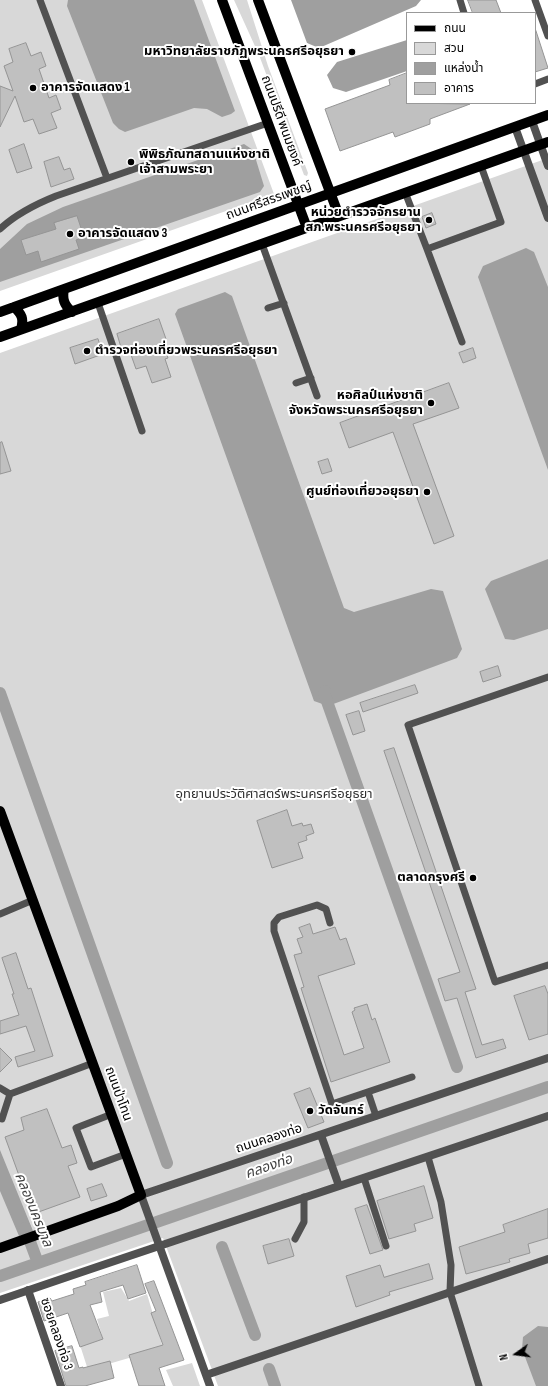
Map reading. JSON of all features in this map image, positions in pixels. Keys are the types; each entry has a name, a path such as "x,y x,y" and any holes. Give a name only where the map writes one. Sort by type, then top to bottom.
{"main road":[{"name":"ถนนปรีดี พนมยงค์","path":"222,0 307,228"},
{"name":"ถนนปรีดี พนมยงค์","path":"258,0 339,216"},
{"name":"ถนนศรีสรรเพชญ์","path":"0,312 548,115"},
{"path":"0,337 544,143"},
{"path":"64,289 63,297 66,307 72,312"},
{"path":"14,307 20,312 23,322 21,330"},
{"name":"ถนนป่าโทน","path":"0,811 141,1195"},
{"name":"ถนนคลองท่อ","path":"0,1248 118,1206 141,1195"}],"street":[{"path":"532,121 544,143 548,166"},
{"path":"515,127 548,218"},
{"name":"ถนนคลองท่อ","path":"141,1195 323,1139 376,1116 548,1058"},
{"path":"0,1300 158,1242 304,1197 338,1183 364,1178 548,1116"},
{"path":"323,1139 338,1183"},
{"name":"ถนนป่าโทน","path":"141,1195 210,1386"},
{"path":"206,1375 548,1259"},
{"name":"ซอยคลองท่อ 3","path":"28,1290 61,1386"}],"lane":[{"path":"40,0 107,178"},
{"path":"460,0 464,12"},
{"path":"535,0 548,36"},
{"path":"536,84 548,80"},
{"path":"0,228 33,205 268,123"},
{"path":"427,249 501,222 481,166"},
{"path":"405,192 462,342"},
{"path":"262,244 317,396"},
{"path":"98,303 142,431"},
{"path":"268,308 284,303"},
{"path":"296,383 311,378"},
{"path":"548,677 408,725 495,982 548,965"},
{"path":"0,914 33,900"},
{"path":"330,923 326,909 317,905 279,917 274,923 274,932 332,1104 412,1077"},
{"path":"10,1094 93,1063"},
{"path":"0,1088 10,1094"},
{"path":"368,1092 376,1116"},
{"path":"2,1118 10,1094"},
{"path":"112,1114 76,1128 91,1166 126,1154"},
{"path":"428,1157 442,1209 451,1265 450,1292 478,1386"},
{"path":"364,1178 386,1246"},
{"path":"295,1239 304,1222 304,1197"}],"green space":[{"name":"พิพิธภัณฑสถานแห่งชาติ เจ้าสามพระยา","path":"0,0 202,0 274,194 0,291"},
{"path":"234,0 247,0 268,66 308,173 307,176 304,175 259,55"},
{"name":"อุทยานประวัติศาสตร์พระนครศรีอยุธยา","path":"548,158 548,1386 218,1386 163,1238 0,1293 0,353"},
{"path":"121,1288 129,1301 147,1294 163,1348 88,1370 80,1345 103,1339 97,1319 109,1316 103,1292"},
{"path":"192,1363 200,1386 173,1386 166,1370"}],"water":[{"path":"68,0 194,0 235,111 222,117 207,109 194,108 125,132 119,129 113,123 67,6"},
{"path":"291,0 421,0 416,6 319,48 307,43"},
{"path":"406,40 406,71 346,92 333,88 327,75 337,62"},
{"path":"244,144 253,150 264,186 260,192 0,282 0,249 27,224 63,207"},
{"path":"526,248 534,252 548,287 548,470 478,277 483,266"},
{"path":"225,292 232,296 344,608 354,612 431,589 443,591 462,649 457,658 328,706 314,701 175,314 178,309"},
{"path":"548,559 548,629 514,640 505,639 485,589 491,581"},
{"path":"0,1150 33,1231 19,1236 0,1191"},
{"path":"538,1326 548,1327 548,1386 536,1386 522,1349 523,1337"}],"building":[{"path":"468,0 496,0 501,12 473,12"},
{"path":"536,31 548,68 536,72"},
{"name":"อาคารจัดแสดง 1","path":"26,43 31,56 41,52 46,66 39,69 49,98 56,95 61,109 51,113 57,128 39,134 33,119 24,122 15,96 0,127 0,86 13,91 4,66 13,62 9,49"},
{"path":"406,73 406,104 470,104 430,119 430,124 395,137 393,132 340,151 325,109 390,85 389,80"},
{"path":"24,144 32,168 17,173 9,150"},
{"path":"59,157 64,170 70,168 74,179 51,187 44,162"},
{"name":"หน่วยตำรวจจักรยาน สภ.พระนครศรีอยุธยา","path":"432,213 436,224 426,228 422,217"},
{"name":"อาคารจัดแสดง 3","path":"77,216 84,237 76,240 79,249 41,262 38,251 26,255 21,240 56,229 54,223"},
{"path":"159,319 166,339 162,340 168,358 165,359 171,377 152,383 146,366 136,369 130,352 123,354 117,334"},
{"name":"ตำรวจท่องเที่ยวพระนครศรีอยุธยา","path":"98,339 103,354 75,364 70,348"},
{"path":"473,348 476,358 463,363 459,353"},
{"name":"ศูนย์ท่องเที่ยวอยุธยา","path":"449,383 459,408 413,424 454,536 434,544 393,432 349,448 340,423"},
{"path":"2,442 11,471 0,474 0,443"},
{"path":"328,459 332,471 322,474 318,462"},
{"path":"498,666 501,676 483,682 480,672"},
{"path":"415,685 418,693 363,712 360,703"},
{"path":"359,711 365,731 353,735 346,715"},
{"path":"394,748 476,989 465,992 482,1045 503,1039 506,1048 476,1058 457,998 445,1001 438,979 460,972 384,751"},
{"path":"287,810 292,826 302,823 303,826 311,824 314,833 306,836 307,840 298,843 303,858 272,868 257,821"},
{"path":"310,924 313,934 335,927 340,940 346,938 355,964 318,976 344,1055 364,1048 352,1012 355,1010 354,1008 367,1004 372,1020 375,1018 390,1062 331,1082 301,988 304,987 294,955 302,953 297,939 303,937 299,928"},
{"path":"16,953 28,989 31,988 53,1056 18,1067 15,1057 35,1051 26,1026 0,1034 0,1021 19,1015 12,994 14,994 2,958"},
{"path":"545,986 548,994 548,1034 529,1040 514,996"},
{"path":"0,1048 12,1060 0,1072"},
{"path":"310,1088 324,1122 308,1128 294,1094"},
{"path":"47,1109 62,1148 71,1145 77,1163 68,1166 80,1197 33,1214 5,1137 24,1130 21,1118"},
{"path":"102,1184 107,1196 91,1201 87,1189"},
{"path":"424,1186 433,1218 414,1224 416,1231 389,1239 377,1201"},
{"path":"367,1205 383,1250 370,1254 355,1209"},
{"path":"548,1209 548,1238 528,1244 530,1253 509,1259 510,1262 466,1274 459,1247 505,1232 503,1225"},
{"path":"289,1239 294,1256 268,1264 263,1246"},
{"path":"429,1264 433,1279 389,1292 390,1295 356,1307 346,1276 380,1265 384,1277"},
{"path":"137,1265 146,1293 128,1299 123,1285 100,1292 102,1302 90,1305 103,1339 80,1347 68,1313 44,1321 38,1302 50,1298 52,1301 74,1294 73,1289 86,1285 85,1282"},
{"path":"154,1281 184,1360 159,1368 165,1386 139,1386 129,1355 163,1345 151,1313 156,1311 145,1284"},
{"path":"72,1346 79,1368 110,1361 114,1378 85,1386 66,1386 55,1351"}],"waterway":[{"path":"325,691 324,693 457,1067"},
{"path":"0,693 167,1163"},
{"name":"คลองท่อ","path":"0,1276 548,1087"},
{"name":"คลองนครบาล","path":"25,1228 38,1263"},
{"path":"222,1247 255,1335"},
{"path":"269,1369 275,1386"}],"place":[{"name":"มหาวิทยาลัยราชภัฏพระนครศรีอยุธยา","path":"352,52"},
{"name":"อาคารจัดแสดง 1","path":"33,88"},
{"name":"พิพิธภัณฑสถานแห่งชาติ เจ้าสามพระยา","path":"131,162"},
{"name":"หน่วยตำรวจจักรยาน สภ.พระนครศรีอยุธยา","path":"429,220"},
{"name":"อาคารจัดแสดง 3","path":"70,234"},
{"name":"ตำรวจท่องเที่ยวพระนครศรีอยุธยา","path":"87,351"},
{"name":"หอศิลป์แห่งชาติ จังหวัดพระนครศรีอยุธยา","path":"431,403"},
{"name":"ศูนย์ท่องเที่ยวอยุธยา","path":"427,492"},
{"name":"ตลาดกรุงศรี","path":"473,878"},
{"name":"วัดจันทร์","path":"310,1111"}]}
